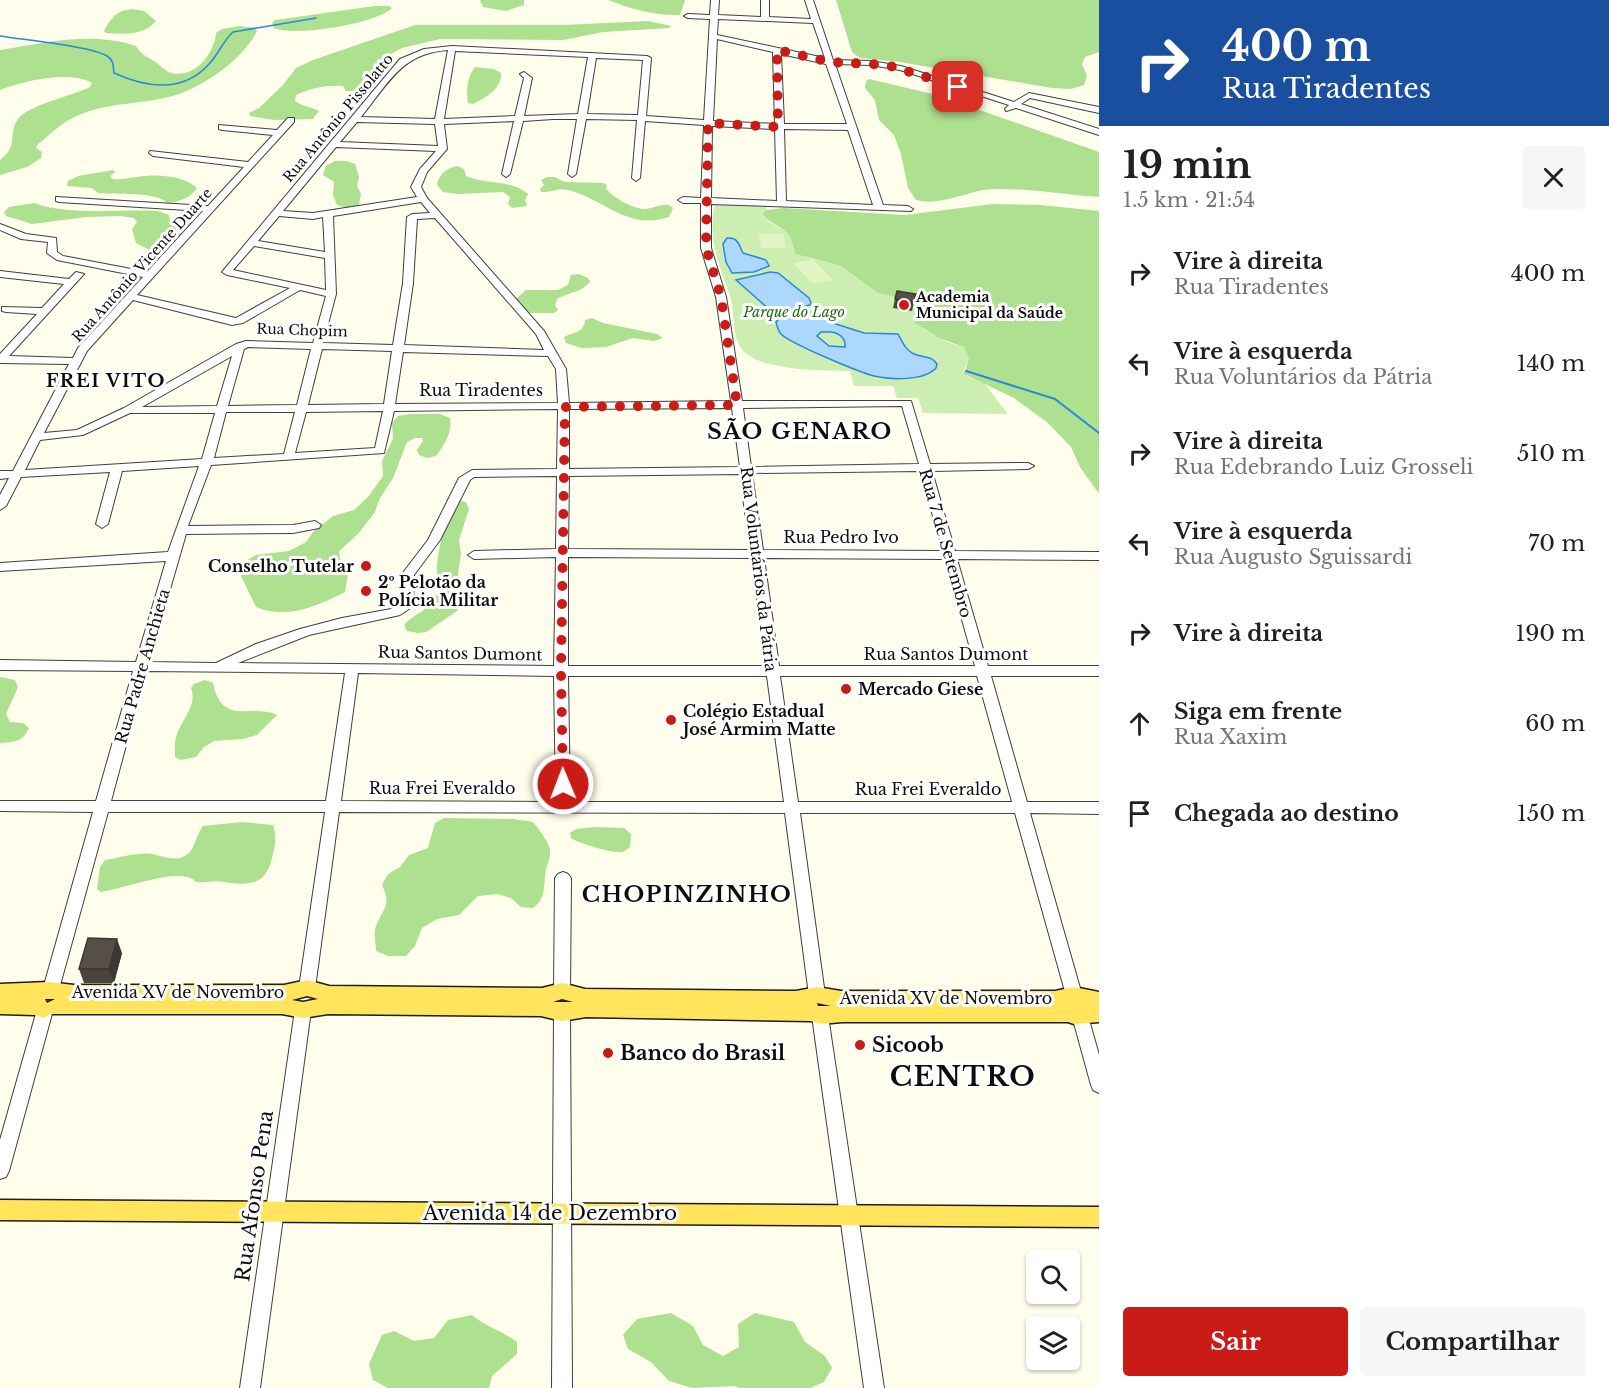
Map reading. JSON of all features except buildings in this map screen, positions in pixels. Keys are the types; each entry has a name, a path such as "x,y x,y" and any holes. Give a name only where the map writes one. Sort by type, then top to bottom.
{"main road":[{"name":"Avenida XV de Novembro","path":"0,992 48,999 1083,1006"},
{"name":"Avenida XV de Novembro","path":"0,1006 48,999"},
{"name":"Avenida 14 de Dezembro","path":"0,1210 1099,1217"}],"street":[{"name":"Rua Voluntários da Pátria","path":"715,0 708,123 706,248 721,297 737,405 758,553 771,669 793,807 874,1388"},
{"path":"765,0 765,19"},
{"path":"809,0 879,208"},
{"path":"688,16 816,21"},
{"path":"712,36 830,62 871,63 901,68 1099,132"},
{"path":"452,48 439,122 443,149 418,179 416,187 423,199 540,333 561,369 565,407 561,671 563,806"},
{"name":"Rua Antônio Pissolatto","path":"299,287 227,272 357,119 403,61 411,55 432,49 452,48 647,58 643,118"},
{"path":"777,50 782,204"},
{"path":"572,174 593,54"},
{"path":"506,174 528,85 528,78 524,74"},
{"path":"1004,112 1029,95 1099,110"},
{"path":"357,119 439,122 553,116 643,118 778,127 853,127"},
{"path":"636,178 643,118"},
{"name":"Rua Antônio Vicente Duarte","path":"0,506 75,361 291,120"},
{"path":"222,126 279,133"},
{"path":"335,144 443,149"},
{"path":"153,153 250,165"},
{"path":"60,199 212,209"},
{"path":"275,213 305,216 328,214 423,199"},
{"path":"683,200 908,209"},
{"path":"289,456 331,294 328,214"},
{"path":"0,475 380,451 408,283 412,217 439,215"},
{"path":"0,227 24,237 53,240 52,253 60,258 150,276"},
{"path":"251,243 331,256"},
{"path":"0,274 70,282"},
{"path":"0,359 79,274"},
{"path":"131,297 232,322 239,321 299,287 331,294"},
{"path":"6,309 44,311"},
{"name":"Rua Chopim","path":"37,437 79,433 128,410 246,344 552,353"},
{"name":"Rua Padre Anchieta","path":"0,1171 141,666 181,530 207,461 240,346"},
{"path":"0,359 75,361"},
{"name":"Rua Tiradentes","path":"128,410 907,403"},
{"name":"Rua 7 de Setembro","path":"907,403 1022,807 1083,1006 1099,1085"},
{"path":"102,524 117,466"},
{"path":"218,667 242,654 279,640 334,624 390,615 400,611 408,599 408,574 438,538 465,478 472,474 1028,466"},
{"path":"181,530 293,529 315,525"},
{"name":"Rua Pedro Ivo","path":"474,555 758,553 1099,556"},
{"path":"0,567 175,556"},
{"name":"Rua Santos Dumont","path":"0,665 561,671 771,669 1099,671"},
{"name":"Rua Afonso Pena","path":"250,1388 273,1211 352,669"},
{"name":"Rua Frei Everaldo","path":"0,806 1099,808"},
{"path":"562,1388 563,878"}],"green space":[{"path":"480,0 524,0 524,5 506,11 483,7"},
{"path":"608,0 685,0 680,15 671,15 644,11"},
{"path":"836,0 1099,0 1099,52 1085,57 1082,64 1087,76 1084,85 1071,89 1052,88 900,62 860,58 852,52"},
{"path":"375,6 392,8 383,14 353,24 316,30 284,30 274,28 272,23 275,20"},
{"path":"132,9 144,11 156,21 139,32 120,34 104,31 115,16 122,11"},
{"path":"648,21 671,26 669,28 603,32 563,40 440,39 402,48 389,55 355,91 346,91 343,86 331,86 296,95 295,101 319,111 313,119 275,120 250,116 249,113 259,108 283,85 296,68 415,25 564,25"},
{"path":"240,26 255,28 257,31 244,51 224,69 201,84 179,94 104,107 79,115 62,124 38,144 36,148 42,152 41,158 27,167 0,175 0,160 10,149 13,130 18,119 32,109 90,87 92,83 72,77 59,77 33,80 0,90 0,50 68,40 102,39 136,46 142,54 168,72 177,74 186,73 201,64 211,50 216,33 222,29"},
{"path":"475,67 494,69 501,73 501,79 496,88 473,104 468,103 467,89 470,75"},
{"path":"869,79 937,95 1099,152 1099,197 993,189 944,200 925,202 916,200 908,188 901,154 894,135 879,120 875,100 865,88 866,81"},
{"path":"335,161 355,164 359,177 357,186 361,194 359,205 348,208 337,205 333,195 334,182 323,175 326,166"},
{"path":"457,166 464,169 466,176 474,179 521,189 528,194 525,200 527,206 512,208 508,204 510,197 503,192 458,194 443,192 437,185 441,175 446,170"},
{"path":"113,170 115,172 110,176 113,179 168,176 184,180 197,188 184,199 167,203 162,199 145,195 98,193 92,188 67,186 68,181 78,176"},
{"path":"555,177 564,182 603,183 618,199 640,208 669,205 673,208 669,217 640,220 616,212 568,190 541,192 540,189 544,185 541,180"},
{"path":"34,203 78,211 158,211 169,215 170,220 188,224 190,228 165,250 154,251 136,243 132,229 137,222 134,218 86,217 32,224 6,216 4,212 9,207"},
{"path":"993,204 1040,205 1099,211 1099,494 1080,467 1071,447 1048,423 1014,398 964,374 969,359 964,347 939,338 915,323 914,316 919,308 918,304 912,300 878,293 841,266 796,254 789,235 766,219 762,213 783,208 905,215"},
{"name":"Parque do Lago","path":"715,205 766,206 767,210 762,213 765,218 785,231 792,241 793,249 805,257 841,266 856,277 918,304 922,328 947,342 964,347 969,359 964,370 968,377 984,383 1008,414 923,413 918,398 897,398 893,386 854,386 850,371 788,368 756,359 745,352 736,337 731,299 715,250 712,227"},
{"path":"759,234 783,234 786,248 761,248"},
{"path":"813,259 833,280 813,284 793,263"},
{"path":"579,274 588,278 590,282 582,289 558,298 555,305 558,310 554,313 528,313 516,299 526,290 558,290 568,285 571,275"},
{"path":"592,318 603,323 657,334 663,338 654,341 633,338 606,347 582,348 566,343 564,337 581,330 585,320"},
{"path":"440,414 450,418 449,433 436,456 427,458 419,455 417,450 423,441 422,438 415,438 407,442 393,478 379,500 375,512 358,534 339,551 340,559 349,567 345,592 302,610 279,612 256,607 241,576 244,562 256,555 289,551 306,542 313,532 333,516 354,510 368,497 383,476 382,461 393,439 392,423 398,416"},
{"path":"461,501 466,502 469,509 459,540 461,554 458,573 461,597 457,611 426,632 407,631 404,625 435,599 441,540 455,506"},
{"path":"0,677 15,680 18,687 6,714 10,722 23,723 29,728 21,739 14,742 0,743"},
{"path":"205,680 213,683 217,697 223,705 230,709 277,715 257,735 243,739 214,741 204,747 196,757 181,760 175,757 175,740 192,701 191,688 194,684"},
{"path":"444,818 513,819 533,822 550,849 541,900 533,908 521,907 511,898 497,894 478,896 459,915 437,919 422,928 415,946 406,956 388,956 376,951 375,929 386,902 382,885 388,874 400,867 409,855 428,848 435,823"},
{"path":"242,822 273,825 275,846 269,867 266,874 255,882 242,884 218,881 196,882 189,877 178,876 101,892 97,889 100,867 105,860 134,854 152,854 170,858 184,857 194,845 203,826"},
{"path":"624,828 631,834 630,847 622,852 612,851 571,838 570,833 576,829"},
{"path":"671,1313 693,1326 703,1345 723,1356 739,1347 738,1324 755,1313 794,1322 805,1342 825,1356 832,1368 824,1382 810,1388 740,1388 734,1386 692,1388 669,1381 651,1362 628,1349 623,1335 637,1319"},
{"path":"472,1315 517,1342 517,1354 492,1376 489,1388 388,1388 373,1380 369,1364 382,1335 394,1331 414,1341 434,1338 448,1320"}],"water":[{"path":"727,238 736,240 743,253 766,260 769,266 754,272 732,273 726,262 723,244"},
{"path":"770,272 778,273 809,298 810,305 791,311 770,310 736,280"},
{"path":"811,312 836,324 864,333 898,334 908,350 932,359 937,364 936,368 916,377 898,379 874,376 787,339 777,327 776,322 781,317","holes":["821,332 834,333 843,339 845,347 829,346 817,336"]}],"waterway":[{"path":"0,36 99,52 111,59 114,73 139,82 165,85 189,79 200,73 233,32 316,18"},
{"path":"966,371 1055,399 1099,433"}],"place":[{"name":"Academia Municipal da Saúde","path":"904,305"},
{"name":"Conselho Tutelar","path":"366,566"},
{"name":"2º Pelotão da Polícia Militar","path":"366,591"},
{"name":"Mercado Giese","path":"846,689"},
{"name":"Colégio Estadual José Armim Matte","path":"671,720"},
{"name":"Sicoob","path":"860,1045"},
{"name":"Banco do Brasil","path":"608,1053"}],"district":[{"name":"FREI VITO","path":"106,381"},
{"name":"SÃO GENARO","path":"800,431"},
{"name":"CHOPINZINHO","path":"687,894"},
{"name":"CENTRO","path":"963,1077"}],"route":[{"path":"563,784 561,671 565,407 737,405 721,297 706,248 708,123 778,127 777,50 830,62 887,65 958,87"}]}
